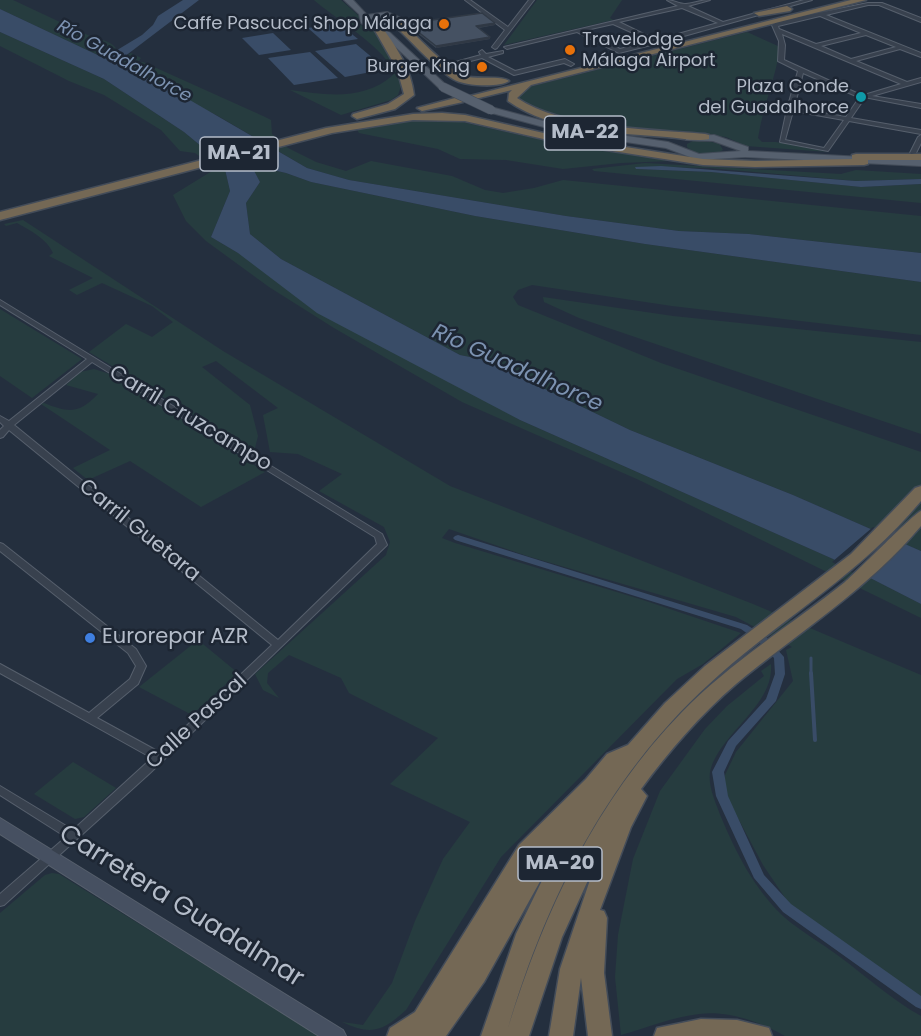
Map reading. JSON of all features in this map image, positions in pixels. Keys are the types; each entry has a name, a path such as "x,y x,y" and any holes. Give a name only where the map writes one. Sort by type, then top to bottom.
{"highway":[{"name":"MA-21","path":"464,97 829,1 844,0"},
{"name":"MA-21","path":"0,218 127,179 277,138 464,97 574,68 750,28 780,24 862,0"},
{"path":"720,25 829,1"},
{"path":"759,13 788,9"},
{"path":"396,23 458,78 484,83 537,76"},
{"path":"344,124 404,101 409,94 409,87 395,56 377,27"},
{"path":"657,42 683,40"},
{"path":"574,68 523,87 514,93 512,99 531,110 593,126 705,137"},
{"path":"344,124 413,117 465,118 530,134 703,162 755,164 919,158"},
{"name":"MA-21","path":"0,210 326,131 344,124"},
{"path":"530,134 656,149 694,156"},
{"name":"MA-20","path":"493,1036 515,1002 588,856 634,782 648,751 682,726 720,676 835,577 894,521 921,491"},
{"name":"MA-20","path":"720,676 852,586 879,562 921,516"},
{"path":"423,1031 527,850 593,784 614,759 648,751 645,784 617,835 575,962 561,1022 561,1036"},
{"path":"399,1036 423,1031 452,1012 539,862 593,784"},
{"path":"600,1036 592,973 592,945 602,875"},
{"name":"MA-20","path":"515,1002 517,1036"},
{"path":"666,1036 716,1029 740,1030 760,1036"}],"main road":[{"path":"348,0 363,14 365,23 377,27 447,86 464,97"},
{"path":"358,0 370,10 382,15 393,16 396,23 392,31 447,86"},
{"path":"365,19 382,15"},
{"path":"377,27 396,23"},
{"name":"MA-22","path":"464,97 493,109 566,130 668,145 683,144 705,137 719,139 727,149"},
{"name":"MA-22","path":"683,144 694,156 712,157 727,149 860,159"}],"street":[{"path":"483,55 494,48 532,0"},
{"path":"669,0 720,25"},
{"path":"494,48 507,47 708,0"},
{"path":"578,31 620,51 810,0"},
{"path":"470,1 508,30"},
{"path":"780,24 858,5 880,4 921,20"},
{"path":"820,14 921,55"},
{"path":"614,22 657,42"},
{"path":"780,24 816,46 906,84"},
{"path":"780,24 781,61 863,97 921,106"},
{"path":"816,46 866,33"},
{"path":"443,64 508,51 507,47"},
{"path":"850,61 901,47"},
{"path":"494,48 501,52"},
{"path":"483,55 514,73 565,61 574,68"},
{"path":"801,70 782,141 826,150 863,97 921,80"},
{"path":"790,109 921,132"},
{"path":"919,158 921,137"},
{"name":"Carril Cruzcampo","path":"0,303 379,536"},
{"path":"0,435 91,359"},
{"name":"Carril Guetara","path":"0,418 278,645"},
{"name":"Calle Pascal","path":"0,901 159,758 382,545 379,536"},
{"path":"0,546 132,651 141,666 134,681 89,719"},
{"path":"0,668 159,758"},
{"path":"0,790 74,836"},
{"name":"Carretera Guadalmar","path":"0,825 336,1035"}],"green space":[{"path":"0,0 13,0 107,42 117,50 104,58 0,9"},
{"path":"314,0 341,0 359,16 358,24 375,30 382,37 402,83 398,95 391,100 341,115 290,90 344,94 370,89 393,75 391,66 373,46"},
{"path":"537,0 622,0 610,18 613,20 504,45"},
{"path":"0,32 104,79 184,132 224,165 230,191 211,237 520,420 833,559 921,604 921,618 639,480 462,402 334,328 269,287 206,241 186,221 173,195 212,171 212,165 195,153 180,151 161,130 104,95 69,81 0,46"},
{"path":"747,32 780,47 758,138 762,142 776,142 828,152 746,146 726,137 638,130 583,122 535,108 518,99 518,95 529,87"},
{"path":"131,53 141,58 137,63 143,62 271,120 272,134 288,148 316,162 346,171 371,161 452,176 485,190 503,193 563,180 921,216 921,253 749,234 679,231 566,216 349,180 307,168 218,116 115,63"},
{"path":"444,118 524,136 671,161 563,169 506,160 460,159 438,149 359,133 356,128 410,119"},
{"path":"695,140 719,143 723,150 699,154 687,147 687,144"},
{"path":"645,163 841,174 856,170 921,174 921,179 856,181 710,168 636,167 636,169 711,172 861,187 921,184 921,203 592,169"},
{"path":"250,165 286,173 311,182 475,216 645,244 921,282 921,335 672,306 532,285 518,290 513,297 518,305 661,363 921,452 921,551 793,495 630,430 485,360 460,355 281,259 250,234 246,203 260,182"},
{"path":"23,220 223,351 450,486 753,604 921,675 921,998 790,905 763,865 723,785 725,775 736,752 793,681 786,650 792,647 736,617 527,556 449,529 442,538 741,633 703,664 677,679 501,857 406,1010 391,1023 377,1029 361,1029 342,1022 363,1025 392,983 415,921 443,859 470,822 390,784 438,738 349,693 341,678 289,655 268,673 267,683 279,698 263,690 255,674 386,555 390,542 384,527 319,491 342,474 298,454 270,452 263,415 278,408 216,361 202,367 250,405 258,436 254,452 89,352 126,324 152,337 173,322 152,306 102,283 77,295 69,290 93,278 49,256 53,253 47,244 28,229 17,223 6,226 4,224"},
{"path":"543,297 673,316 921,342 921,434 579,318 544,302"},
{"path":"0,309 82,359 32,398 0,376"},
{"path":"94,369 110,374 265,472 201,507 130,461 88,480 73,468 110,450 41,404 67,410 85,405 98,394 66,385 80,372"},
{"path":"198,640 238,673 192,715 139,687"},
{"path":"771,664 770,679 765,692 757,705 726,741 711,768 711,786 721,817 755,883 784,917 921,1016 921,1036 785,1036 744,1018 710,1013 679,1018 621,1035 615,977 618,935 633,859 660,791 705,729 727,706 764,676 761,671"},
{"path":"73,762 116,788 84,817 75,819 34,794"},
{"path":"59,874 319,1036 0,1036 0,913 45,875"}],"water":[{"path":"183,0 199,0 116,63 176,92 307,168 349,180 566,216 679,231 749,234 921,253 921,282 645,244 475,216 311,182 286,173 251,165 260,182 246,203 250,234 281,259 460,355 485,360 630,430 793,495 921,551 921,604 833,559 520,420 317,313 238,253 211,237 230,191 224,165 184,132 104,79 0,32 0,9 104,58 142,35 153,25 158,16"},
{"path":"338,23 358,39 326,44 308,28"},
{"path":"273,33 291,50 259,55 242,38"},
{"path":"356,44 386,69 345,77 315,51"},
{"path":"310,52 338,78 294,85 268,58"},
{"path":"661,166 856,181 921,179 921,184 861,187 711,172 636,169 635,167"}],"pier":[{"path":"261,138 278,148 217,163 203,152"},
{"path":"873,527 905,541 863,578 832,562"}],"building":[{"path":"482,13 495,23 476,26 490,37 436,46 412,27 411,23"}],"waterway":[{"path":"458,538 744,627 763,640 779,657 780,674 771,701 732,744 718,772 722,796 760,878 787,908 921,1003"},
{"path":"811,658 811,673"},
{"path":"811,673 815,740"}],"place":[{"name":"Caffe Pascucci Shop Málaga","path":"444,24"},
{"name":"Travelodge Málaga Airport","path":"570,50"},
{"name":"Burger King","path":"482,67"},
{"name":"Plaza Conde del Guadalhorce","path":"861,97"},
{"name":"Eurorepar AZR","path":"90,638"}],"water label":[{"name":"Río Guadalhorce","path":"124,62"},
{"name":"Río Guadalhorce","path":"517,369"}]}
